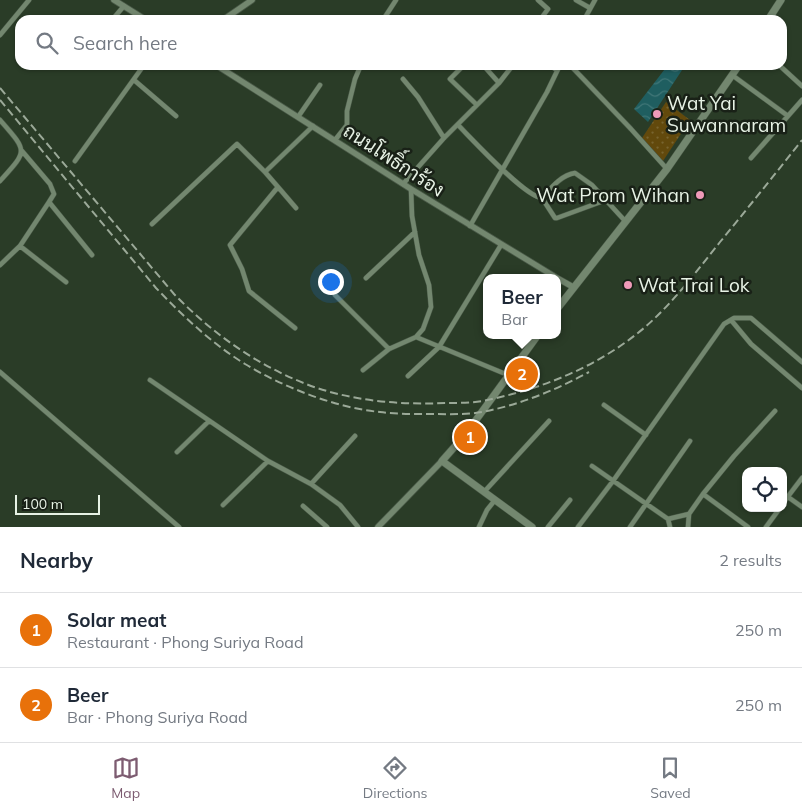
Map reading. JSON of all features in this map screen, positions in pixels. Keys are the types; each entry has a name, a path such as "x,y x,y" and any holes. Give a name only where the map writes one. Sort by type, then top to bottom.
{"main road":[{"path":"771,15 781,0"},
{"path":"561,304 667,168 736,70"},
{"path":"532,527 442,461 466,435 535,339"}],"street":[{"path":"17,15 29,0"},
{"path":"114,0 138,15"},
{"path":"230,15 252,0"},
{"path":"386,15 396,0"},
{"path":"538,0 548,9 544,15"},
{"path":"576,0 590,8"},
{"path":"586,15 595,0"},
{"path":"116,15 124,6"},
{"path":"0,35 15,17"},
{"path":"75,161 141,70"},
{"name":"ถนนโพธิ์การ้อง","path":"224,70 411,190 550,274"},
{"path":"335,140 347,126 347,111 359,70"},
{"path":"459,70 450,78 451,81 477,104"},
{"path":"487,70 499,83"},
{"path":"403,184 509,70"},
{"path":"470,226 547,92 558,70"},
{"path":"575,70 667,168"},
{"path":"784,70 802,86"},
{"path":"732,75 788,116"},
{"path":"403,79 418,97 444,138"},
{"path":"134,80 176,116"},
{"path":"298,117 320,85"},
{"path":"751,158 802,100"},
{"path":"0,120 19,143 22,151 50,184 54,194 20,246 0,265"},
{"path":"458,125 526,191 537,198 542,198"},
{"path":"265,172 313,126"},
{"path":"152,224 237,144 265,172 296,208"},
{"path":"0,182 19,159 22,151"},
{"path":"542,198 559,180 574,173 592,185 626,222"},
{"path":"278,187 230,245 242,269 249,291 294,328"},
{"path":"363,370 389,349 416,337 423,329 431,307 429,285 419,255 412,216 411,190"},
{"path":"542,198 555,218 606,200"},
{"path":"49,202 92,255"},
{"path":"366,278 415,232"},
{"path":"408,376 439,347 501,244"},
{"path":"20,246 66,282"},
{"name":"ถนนโพธิ์การ้อง","path":"561,280 573,287"},
{"path":"334,295 389,349"},
{"path":"578,527 614,481 721,327 739,317 751,318 802,362"},
{"path":"731,320 751,344 802,388"},
{"path":"416,337 508,375"},
{"path":"0,372 179,527"},
{"path":"150,380 268,461 310,484 340,505 358,527"},
{"path":"604,405 646,435"},
{"path":"688,527 689,514 703,494 775,411"},
{"path":"177,452 208,421"},
{"path":"484,492 549,421"},
{"path":"310,484 355,436"},
{"path":"630,527 690,441"},
{"path":"223,504 268,461"},
{"path":"378,527 442,461"},
{"path":"592,466 668,519 670,527"},
{"path":"802,478 788,497 802,507"},
{"path":"703,494 748,527"},
{"path":"479,527 487,510 495,500"},
{"path":"548,527 570,500"},
{"path":"303,506 326,527"},
{"path":"766,527 777,512"},
{"path":"668,519 689,514"}],"shaded area":[{"path":"666,102 690,120 663,161 642,138"}],"water":[{"path":"664,70 682,70 648,122 634,109"}],"railway":[{"path":"0,88 174,294 203,322 252,357 287,376 323,390 375,401 457,403 486,400 513,394 553,381 591,364 609,353 644,328 674,298 802,140"},
{"path":"0,100 156,288 198,329 221,347 245,364 276,381 310,395 363,410 398,414 463,414 496,409 523,401 564,385 589,372"}],"place":[{"name":"Wat Yai Suwannaram","path":"657,114"},
{"name":"Wat Prom Wihan","path":"700,195"},
{"name":"Wat Trai Lok","path":"628,285"},
{"name":"Beer","path":"522,374"},
{"name":"Solar meat","path":"470,437"}]}
